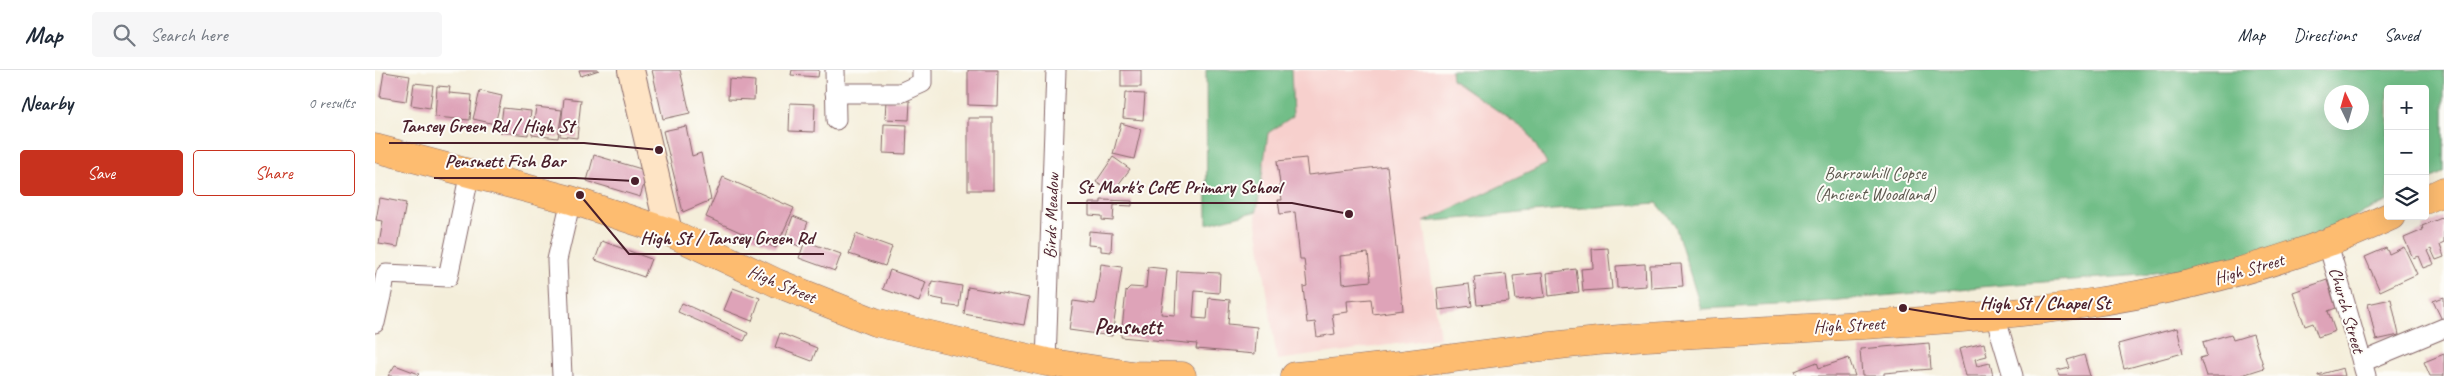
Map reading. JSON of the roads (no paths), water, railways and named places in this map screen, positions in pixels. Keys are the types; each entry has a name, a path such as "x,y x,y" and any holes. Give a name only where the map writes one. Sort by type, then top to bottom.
{"main road":[{"name":"High Street","path":"375,148 571,200 669,232 777,283 875,322 1035,369 1127,375 1182,376"},
{"path":"2429,198 2444,191"},
{"name":"High Street","path":"1295,376 1382,372 1590,341 1995,316 2080,306 2187,286 2269,265 2328,244 2384,219"}],"street":[{"path":"631,70 669,232"},
{"path":"835,70 836,120"},
{"path":"835,93 900,94 922,82 922,70"},
{"name":"Birds Meadow","path":"1035,369 1056,70"},
{"path":"375,323 386,274 448,277 470,172"},
{"path":"562,376 557,260 571,200"},
{"name":"Church Street","path":"2328,244 2364,369"},
{"path":"1995,316 2013,376"},
{"path":"2364,369 2444,328"}],"place":[{"name":"Tansey Green Rd / High St","path":"659,150"},
{"name":"Pensnett Fish Bar","path":"635,181"},
{"name":"High St / Tansey Green Rd","path":"580,195"},
{"name":"St Mark's CofE Primary School","path":"1349,214"},
{"name":"High St / Chapel St","path":"1903,308"}],"district":[{"name":"Pensnett","path":"1128,327"}],"park label":[{"name":"Barrowhill Copse (Ancient Woodland)","path":"1875,183"}]}
